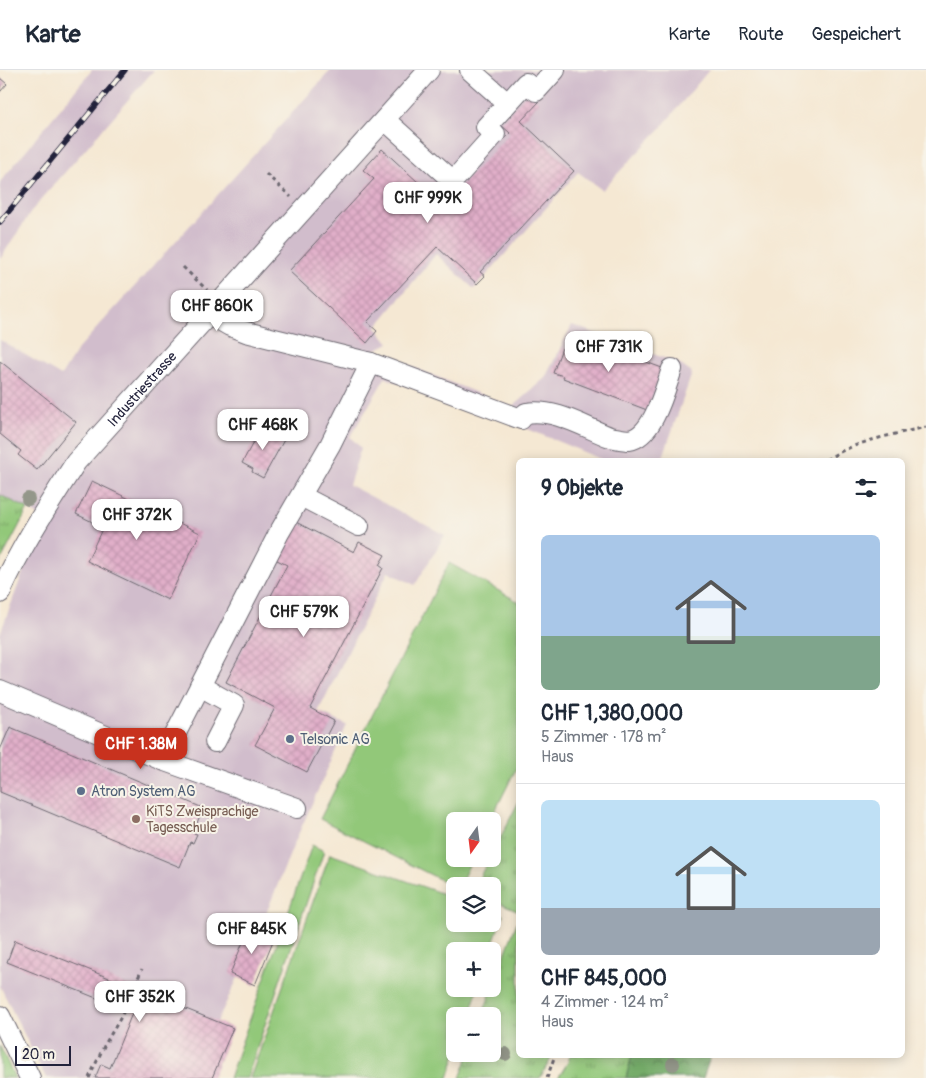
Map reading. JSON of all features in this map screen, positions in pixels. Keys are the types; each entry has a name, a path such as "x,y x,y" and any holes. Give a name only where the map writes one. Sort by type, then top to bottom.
{"street":[{"name":"Industriestrasse","path":"0,593 38,520 76,462 429,70"},
{"path":"470,70 508,103"},
{"path":"385,120 453,181 494,134 486,127 526,82 536,91 555,70"},
{"path":"215,308 230,326 246,332 371,363 522,419 526,413 537,411 549,413 610,437 630,440 648,429 672,369"},
{"path":"162,760 280,533 330,445 371,363"},
{"path":"301,496 359,526"},
{"path":"200,686 234,705 216,742"},
{"path":"0,691 162,760 297,808"},
{"path":"0,1016 30,1078"}],"path":[{"path":"266,174 304,209"},
{"path":"183,267 215,308"},
{"path":"829,458 848,449 926,426"},
{"path":"89,1078 104,1046 121,1017 142,969"},
{"path":"547,1078 554,1058"}],"shaded area":[{"path":"92,70 154,70 33,209 0,259 0,182"},
{"path":"331,70 709,70 660,129 602,190 578,172 474,289 436,254 376,327 389,343 373,351 512,407 545,378 572,325 678,363 692,373 663,458 598,458 513,423 385,378 350,437 361,448 349,485 445,535 415,585 388,572 318,712 347,725 294,844 253,946 216,1024 211,1078 46,1078 0,986 0,634 43,518 0,495 0,340 61,376 77,350"}],"green space":[{"path":"0,495 28,509 0,562"},
{"path":"449,563 516,600 516,769 494,812 446,812 446,868 468,868 463,877 446,877 446,882 320,819"},
{"path":"516,807 516,910 501,903 501,877 480,877 484,868 501,868 501,836"},
{"path":"312,845 324,851 247,1078 229,1078"},
{"path":"330,854 446,895 446,932 497,932 493,942 446,942 446,997 475,997 472,1007 446,1007 446,1062 453,1062 448,1078 250,1078"},
{"path":"516,925 516,1058 551,1058 540,1078 460,1078 466,1062 501,1062 501,1007 485,1007 489,997 501,997 501,965"},
{"path":"0,1046 15,1078 0,1078"},
{"path":"569,1058 631,1058 626,1078 558,1078"},
{"path":"631,1058 710,1058 703,1078 626,1078"}],"building":[{"path":"0,78 7,84 0,92"},
{"path":"528,92 539,102 521,121 574,171 480,272 485,276 477,284 437,247 367,322 377,331 367,343 289,271 374,179 363,170 382,149 443,205 510,133 500,124"},
{"path":"579,337 662,368 647,410 553,373 562,348 573,352"},
{"path":"0,361 76,422 37,470 18,455 21,451 0,434"},
{"path":"262,426 285,438 263,478 252,472 253,469 242,463"},
{"path":"92,481 200,533 168,600 87,561 103,527 76,514"},
{"path":"292,520 354,552 359,542 385,555 379,565 383,568 310,708 334,721 307,772 255,745 275,708 226,682 287,565 273,558"},
{"path":"10,727 203,808 193,833 197,834 193,843 190,842 180,867 0,792 0,750"},
{"path":"250,925 275,936 255,985 230,974"},
{"path":"15,940 233,1028 212,1078 95,1078 101,1064 110,1068 135,1006 124,1001 121,1008 7,962"}],"railway":[{"path":"0,222 125,70"}],"place":[{"name":"Telsonic AG","path":"290,739"},
{"name":"Atron System AG","path":"81,791"},
{"name":"KiTS Zweisprachige Tagesschule","path":"136,819"}]}
